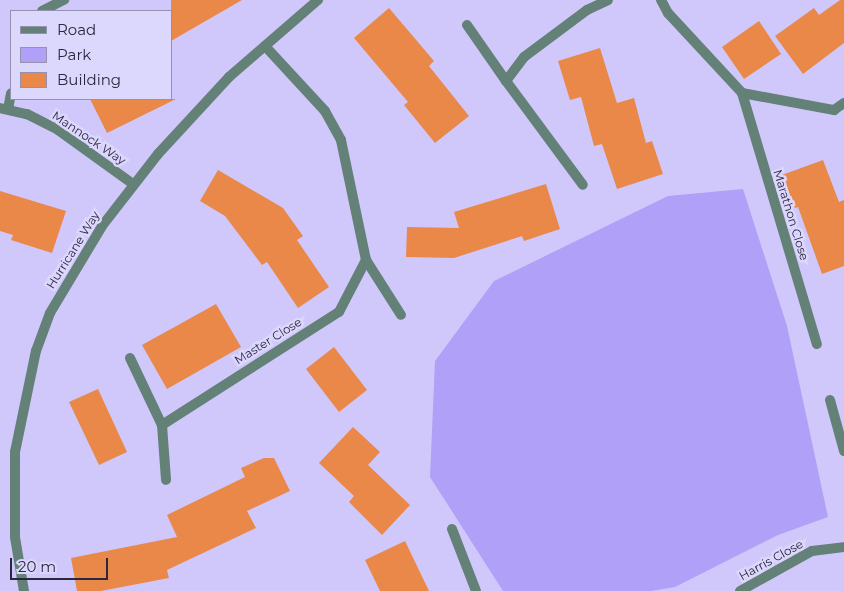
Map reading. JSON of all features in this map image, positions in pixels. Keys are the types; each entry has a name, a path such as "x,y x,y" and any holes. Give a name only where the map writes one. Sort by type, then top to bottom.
{"street":[{"path":"44,10 64,0"},
{"name":"Hurricane Way","path":"24,591 15,537 15,452 36,351 63,288 133,184 229,77 318,0"},
{"path":"506,81 524,57 587,10 608,0"},
{"name":"Marathon Close","path":"661,0 668,13 742,94 816,344"},
{"path":"467,25 583,185"},
{"path":"265,46 325,111 342,140 366,260 401,315"},
{"path":"742,94 834,110 844,103"},
{"path":"4,108 10,95"},
{"name":"Mannock Way","path":"4,108 58,130 133,184"},
{"name":"Master Close","path":"162,425 339,312 366,260"},
{"path":"130,358 162,425 166,480"},
{"path":"830,400 844,451"},
{"path":"452,529 476,591"},
{"name":"Harris Close","path":"740,591 812,551 844,547"}],"green space":[{"path":"743,189 787,326 828,517 778,535 675,587 651,591 503,591 430,477 435,361 494,281 668,196"}],"building":[{"path":"171,0 242,0 172,40"},
{"path":"840,0 844,0 844,43 803,74 775,36 814,8 819,15"},
{"path":"389,8 434,61 429,66 469,116 435,143 404,105 408,102 354,38"},
{"path":"759,21 781,54 744,79 722,47"},
{"path":"600,48 617,103 634,98 646,143 652,141 663,174 617,189 602,144 594,146 581,97 570,100 558,61"},
{"path":"176,99 107,133 90,100"},
{"path":"823,160 839,202 844,200 844,266 822,274 798,207 795,208 782,175"},
{"path":"218,170 283,208 303,236 297,240 329,287 298,308 267,262 262,265 225,216 200,201"},
{"path":"546,184 560,229 524,241 522,236 454,258 406,257 407,227 459,228 454,212"},
{"path":"0,191 66,211 52,253 11,240 13,235 0,231"},
{"path":"216,304 241,347 167,389 142,345"},
{"path":"334,347 367,390 339,412 306,369"},
{"path":"98,389 127,452 99,465 69,402"},
{"path":"353,427 380,452 368,465 410,505 382,535 349,502 354,496 319,463"},
{"path":"264,458 274,458 290,491 247,511 256,528 167,570 169,578 101,591 77,591 71,558 177,537 167,515 245,477 241,468"},
{"path":"405,541 429,591 380,591 365,560"}]}
